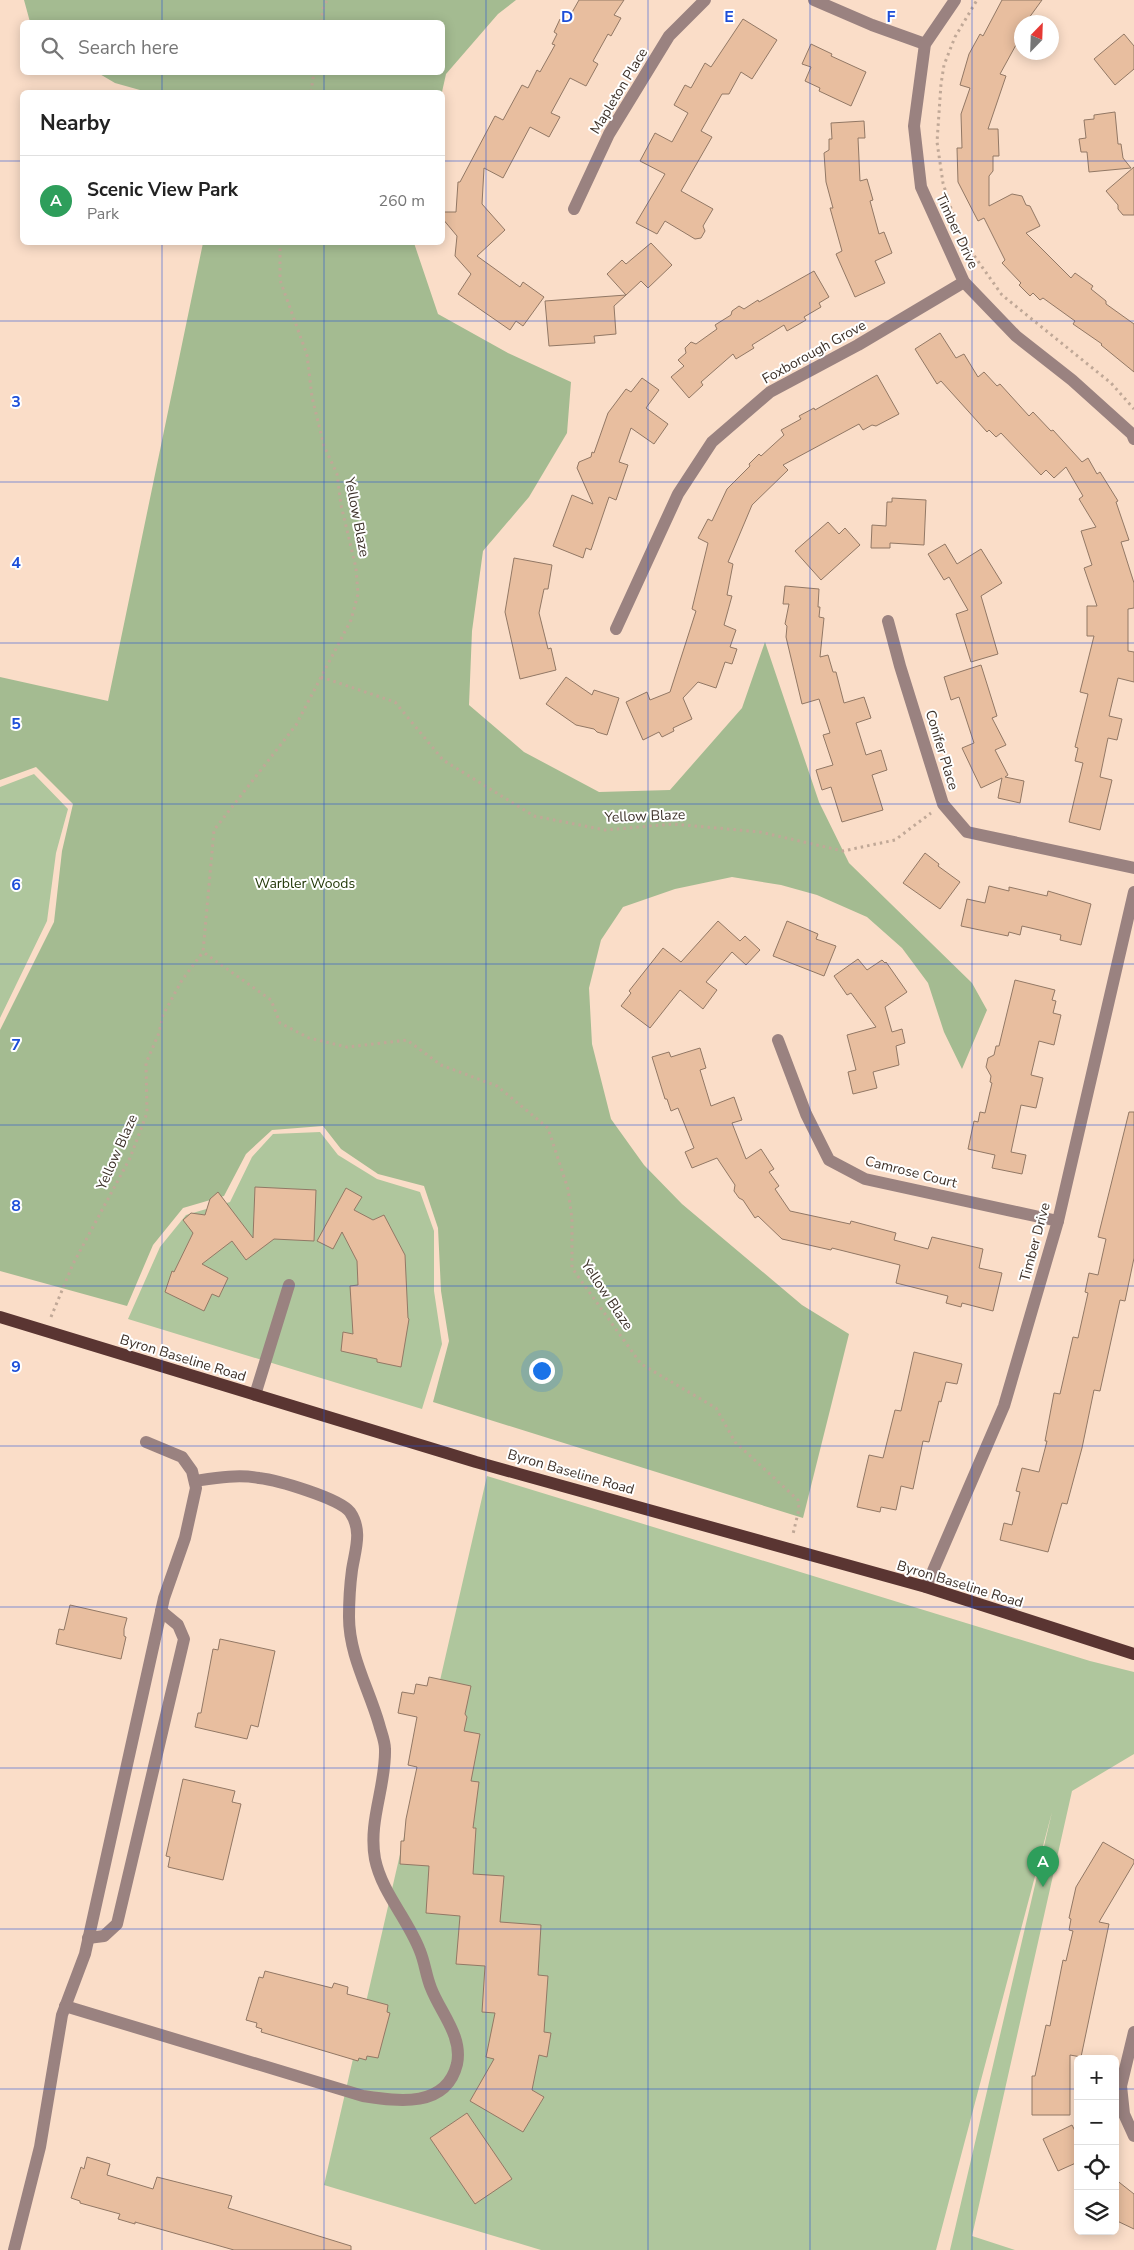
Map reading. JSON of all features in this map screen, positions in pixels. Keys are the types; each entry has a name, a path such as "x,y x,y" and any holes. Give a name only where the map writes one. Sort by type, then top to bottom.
{"main road":[{"name":"Byron Baseline Road","path":"0,1317 476,1462 926,1588 1134,1654"}],"street":[{"name":"Mapleton Place","path":"574,209 609,134 638,90 669,36 705,0"},
{"path":"814,0 872,25 925,44"},
{"name":"Timber Drive","path":"954,0 925,44 914,126 921,187 964,282 1016,336 1072,380 1133,435"},
{"name":"Foxborough Grove","path":"616,629 678,494 712,442 770,392 858,345 964,282"},
{"name":"Conifer Place","path":"888,621 943,804 967,832 1134,868"},
{"name":"Timber Drive","path":"926,1588 1004,1406 1058,1221 1134,892"},
{"name":"Camrose Court","path":"778,1040 806,1114 829,1160 865,1179 1058,1221"},
{"path":"255,1395 289,1286"},
{"path":"14,2250 40,2147 62,2014 85,1954 161,1611 185,1538 196,1488 192,1471 182,1457 146,1442"},
{"path":"65,2006 363,2096 398,2101 426,2097 437,2092 452,2075 457,2064 456,2040 431,1988 420,1951 379,1875 375,1857 372,1828 381,1789 385,1748 374,1708 356,1661 349,1619 352,1571 358,1542 357,1525 349,1511 338,1502 299,1488 258,1477 223,1477 195,1481"},
{"path":"88,1938 104,1936 117,1924 184,1639 178,1625 161,1611"},
{"path":"1134,2032 1121,2086 1124,2114 1134,2136"}],"path":[{"path":"321,20 327,0"},
{"path":"956,226 943,183 936,142 941,84 944,65 955,37 977,0"},
{"path":"311,90 314,75"},
{"path":"959,235 1002,295 1111,383 1134,409"},
{"name":"Yellow Blaze","path":"45,1331 73,1264 126,1167 137,1140 147,1113 146,1063 159,1033 163,1015 182,980 203,952 214,830 296,725 351,620 358,594 356,568 341,505 337,474 324,446 312,397 307,355 280,280 280,245"},
{"name":"Yellow Blaze","path":"321,677 395,702 443,760 534,816 543,818 606,830 673,824 760,832 844,851 895,840 943,804"},
{"name":"Yellow Blaze","path":"203,952 271,1000 280,1023 309,1038 347,1047 407,1040 441,1065 497,1086 548,1128 568,1189 572,1219 572,1268 641,1364 716,1408 735,1442 798,1500 799,1510 792,1535"}],"green space":[{"path":"24,0 516,0 498,14 446,74 442,90 140,90 115,83 101,75 445,75 445,20 29,20"},
{"name":"Warbler Woods","path":"203,245 415,245 438,314 508,353 571,382 567,433 529,497 483,551 472,631 469,705 524,752 599,792 670,790 742,708 765,642 819,802 849,863 972,983 987,1010 962,1069 944,1032 928,983 902,948 867,917 817,895 781,885 732,877 675,889 623,907 601,940 589,988 592,1044 611,1119 644,1165 682,1204 802,1305 849,1334 803,1518 433,1402 449,1341 441,1291 438,1228 424,1186 378,1174 341,1149 323,1126 272,1130 246,1154 224,1196 183,1208 153,1245 127,1306 0,1271 0,1030 54,922 62,851 73,804 36,767 0,780 0,677 108,701"},
{"path":"34,774 68,809 56,853 47,921 0,1018 0,787"},
{"path":"320,1132 338,1155 377,1179 420,1192 434,1231 434,1291 442,1344 422,1409 128,1319 160,1247 186,1215 230,1202 252,1157 273,1134"},
{"path":"487,1476 1090,1661 1134,1672 1134,1754 1072,1791 972,2236 1015,2250 950,2250 1052,1812 936,2250 541,2250 324,2185"}],"building":[{"path":"579,0 624,0 614,15 621,18 611,36 608,34 593,61 598,64 586,86 570,78 551,113 560,117 549,137 530,127 503,178 484,168 482,204 505,230 477,256 520,287 523,282 544,297 523,326 516,321 510,330 458,294 471,274 455,256 457,236 445,222 445,212 456,212 458,182 460,182 495,116 503,120 522,85 528,88 537,70 540,72 555,45 552,44 557,34 554,32 560,19 566,23"},
{"path":"1002,0 1042,0 1031,15 1014,15 1014,49 1000,74 1006,76 988,129 998,129 999,156 993,156 993,171 989,176 989,206 1012,194 1022,196 1026,205 1030,206 1040,226 1026,233 1071,278 1075,273 1093,286 1091,289 1106,301 1106,304 1134,324 1134,372 1102,344 1073,324 1075,321 1043,298 1040,300 1033,293 1030,296 1019,285 1021,283 1002,263 1005,260 984,218 978,221 958,182 957,148 962,148 961,114 970,88 960,85 969,54 980,34 983,36"},
{"path":"743,19 777,40 752,79 741,72 729,94 722,94 701,131 712,137 681,191 713,209 703,226 705,231 701,238 695,239 665,221 657,234 636,223 665,174 640,161 655,133 672,142 688,113 674,105 685,85 691,88 705,63 711,67"},
{"path":"1124,34 1134,46 1134,69 1115,85 1094,59"},
{"path":"811,44 832,54 831,56 866,72 851,106 819,91 820,88 805,81 811,67 802,64"},
{"path":"1115,112 1118,144 1121,144 1123,158 1131,168 1089,172 1087,152 1081,152 1079,139 1086,138 1084,120 1094,119 1094,115"},
{"path":"864,121 865,138 858,138 860,181 867,179 873,200 870,201 879,234 884,232 892,253 875,261 885,283 855,297 836,254 842,251 830,208 833,208 826,182 824,153 829,150 829,139 832,139 831,123"},
{"path":"1134,167 1134,215 1123,215 1118,209 1118,205 1106,191"},
{"path":"651,243 672,265 648,288 641,281 626,295 607,274 622,260 626,264"},
{"path":"814,271 829,297 819,303 821,307 804,317 806,320 787,331 784,325 752,345 754,348 736,359 733,354 701,382 703,385 689,398 671,377 684,366 678,360 686,353 685,348 691,342 696,344 717,329 715,325 731,315 732,311 739,306 744,309 758,300 759,302"},
{"path":"626,295 614,306 616,334 594,336 595,343 549,346 545,301"},
{"path":"940,333 956,358 964,354 978,377 984,372 997,386 1000,384 1029,416 1033,412 1051,431 1053,430 1082,462 1088,458 1097,474 1100,472 1118,501 1116,502 1129,540 1121,542 1134,583 1134,608 1128,609 1128,651 1134,652 1134,682 1118,678 1109,716 1122,719 1117,740 1108,738 1100,777 1112,780 1100,830 1069,822 1083,763 1075,761 1078,748 1075,747 1088,694 1080,692 1094,636 1087,636 1087,606 1097,606 1084,568 1092,565 1081,531 1096,527 1079,499 1083,496 1066,467 1054,478 1046,470 1041,475 1001,433 996,437 989,430 987,432 941,381 937,384 915,349"},
{"path":"877,375 899,414 876,426 872,425 863,430 859,424 783,465 788,470 752,505 728,562 733,564 727,595 732,596 724,625 736,630 730,647 737,649 732,664 725,662 716,688 698,682 683,698 692,719 673,728 674,731 662,737 659,732 643,740 626,702 647,692 650,700 670,692 696,611 692,609 708,543 698,538 708,519 712,521 727,489 759,454 761,456 784,435 781,430 801,419 799,416 814,408 815,410"},
{"path":"642,378 659,390 646,408 668,424 654,444 631,428 619,462 628,465 616,500 609,497 591,550 586,548 583,558 553,546 572,495 593,504 577,468 579,462 591,457 592,452 594,453 608,413 626,389 631,392"},
{"path":"892,498 926,500 924,545 890,543 890,548 871,548 872,525 886,526 887,502 892,502"},
{"path":"828,522 839,534 845,528 860,545 821,580 795,551"},
{"path":"945,544 957,564 981,549 1002,583 981,596 998,654 971,662 956,614 968,610 949,577 944,580 928,554"},
{"path":"514,558 552,565 548,589 544,589 539,613 548,649 551,648 556,670 520,679 505,612"},
{"path":"785,586 819,589 819,617 824,618 820,657 828,655 833,672 836,672 844,703 864,697 871,718 856,723 866,755 881,750 887,770 872,775 883,810 842,822 831,787 822,790 816,770 833,765 823,735 830,733 819,699 802,704 786,637 787,626 785,624 789,604 783,604"},
{"path":"981,665 997,716 992,718 1006,745 995,750 1008,775 1005,777 1024,781 1020,803 998,798 1002,778 981,788 962,748 974,743 959,697 951,700 944,677"},
{"path":"566,677 592,695 594,690 619,698 607,735 594,729 576,725 546,704"},
{"path":"925,853 939,864 938,866 960,882 940,909 903,883"},
{"path":"989,886 1009,891 1009,887 1047,896 1048,891 1091,904 1081,945 1060,940 1061,935 1022,926 1020,935 1009,932 1008,936 961,926 967,899 985,903"},
{"path":"718,921 740,941 745,936 760,950 746,965 732,952 706,982 717,990 703,1009 680,990 650,1028 621,1006 631,993 629,991 663,948 681,962"},
{"path":"787,921 818,934 816,939 836,946 824,976 773,956"},
{"path":"858,959 867,970 882,960 886,962 907,992 885,1007 892,1032 902,1029 905,1043 896,1046 899,1065 873,1072 877,1088 853,1094 848,1072 856,1070 847,1035 876,1027 851,993 847,995 834,976"},
{"path":"1015,980 1055,990 1052,1000 1056,1001 1053,1013 1061,1015 1054,1045 1039,1041 1031,1075 1043,1078 1036,1108 1021,1105 1011,1152 1026,1155 1022,1174 992,1168 995,1155 968,1149 974,1121 978,1122 980,1112 985,1113 992,1083 990,1082 991,1076 986,1067 988,1058 994,1055 996,1046 999,1046"},
{"path":"700,1048 706,1068 700,1070 711,1106 734,1097 742,1120 732,1123 746,1159 761,1149 774,1169 769,1172 779,1186 775,1189 790,1211 850,1224 851,1221 896,1233 894,1240 928,1249 932,1237 983,1249 979,1268 1002,1273 993,1311 962,1303 961,1307 946,1303 948,1296 896,1283 900,1265 832,1248 831,1250 782,1239 758,1216 755,1218 743,1200 734,1191 735,1185 717,1158 692,1168 685,1152 694,1148 678,1108 671,1111 667,1099 665,1099 652,1057 669,1052 671,1057"},
{"path":"1129,1112 1134,1112 1134,1258 1125,1301 1120,1300 1100,1391 1094,1390 1082,1448 1067,1504 1062,1503 1048,1552 1000,1540 1004,1523 1012,1525 1020,1492 1016,1491 1022,1468 1039,1472 1047,1441 1045,1441 1054,1393 1060,1394 1073,1337 1078,1338 1088,1293 1085,1292 1089,1273 1098,1275 1106,1239 1098,1237"},
{"path":"255,1187 316,1190 314,1241 274,1239 246,1260 232,1241 202,1264 228,1278 219,1297 212,1294 204,1311 165,1292 172,1271 174,1272 193,1233 183,1220 191,1213 205,1215 210,1199 218,1192 253,1238"},
{"path":"346,1188 362,1197 354,1210 373,1220 384,1215 405,1255 409,1319 401,1367 377,1362 377,1359 341,1351 343,1332 353,1334 350,1286 358,1285 357,1261 342,1232 333,1249 317,1241"},
{"path":"914,1352 962,1364 957,1384 946,1382 941,1402 939,1401 929,1442 923,1441 913,1489 901,1486 896,1510 881,1507 880,1512 857,1507 869,1455 883,1458 895,1410 901,1411"},
{"path":"70,1605 127,1618 124,1629 124,1636 126,1637 121,1659 56,1644 59,1629 64,1630"},
{"path":"220,1639 275,1651 258,1727 251,1725 247,1739 195,1727 198,1713 201,1713 213,1649 218,1650"},
{"path":"429,1677 471,1686 465,1714 467,1717 464,1731 480,1734 471,1781 479,1782 473,1828 476,1828 473,1874 504,1876 500,1922 541,1925 538,1975 548,1976 544,2032 551,2033 547,2057 539,2055 532,2090 544,2097 523,2132 470,2101 494,2059 486,2057 495,2013 482,2012 485,1966 456,1964 460,1916 426,1913 429,1866 400,1864 401,1841 404,1841 406,1819 417,1767 408,1765 417,1717 398,1713 402,1692 414,1694 416,1684 427,1686"},
{"path":"183,1779 235,1791 232,1802 241,1804 223,1880 168,1867 170,1857 166,1856"},
{"path":"1103,1842 1134,1860 1099,1922 1109,1924 1081,2055 1070,2055 1070,2115 1032,2115 1032,2076 1035,2076 1046,2025 1050,2026 1063,1960 1066,1961 1073,1931 1069,1930 1071,1919 1069,1918 1076,1887"},
{"path":"265,1971 332,1988 334,1983 348,1987 347,1994 388,2005 387,2012 390,2013 378,2058 367,2056 366,2060 359,2058 358,2061 261,2032 262,2029 256,2027 257,2023 246,2020 259,1977 263,1978"},
{"path":"467,2113 512,2179 475,2204 430,2138"},
{"path":"1072,2125 1074,2129 1074,2164 1058,2171 1043,2139"},
{"path":"87,2157 110,2164 107,2175 153,2189 157,2177 232,2196 228,2208 351,2246 351,2250 234,2250 118,2219 120,2214 80,2203 80,2201 71,2198 81,2167 84,2169"},
{"path":"1119,2182 1134,2194 1134,2229 1119,2222"}],"place":[{"name":"Scenic View Park","path":"1043,1887"}]}
